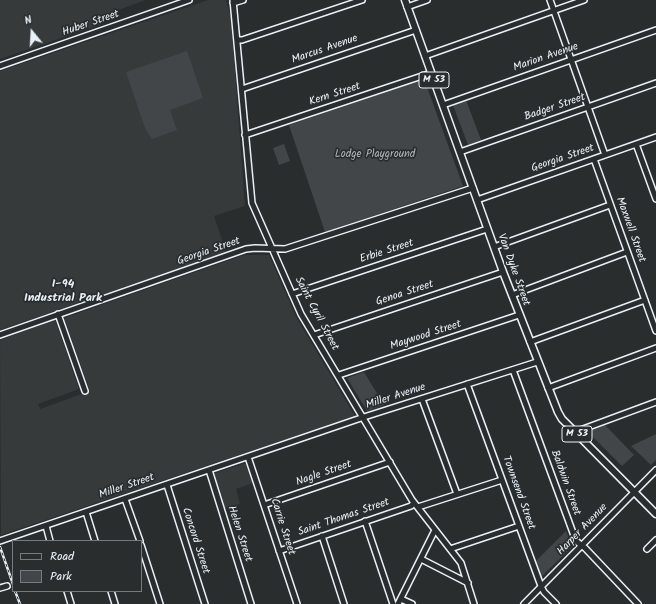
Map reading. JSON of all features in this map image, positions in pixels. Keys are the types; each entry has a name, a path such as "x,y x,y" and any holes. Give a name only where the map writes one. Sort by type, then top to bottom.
{"main road":[{"name":"Van Dyke Street","path":"405,0 503,272 560,415 656,514"}],"street":[{"name":"Huber Street","path":"0,66 189,0"},
{"path":"233,2 243,0"},
{"path":"237,40 242,40 362,0"},
{"path":"407,7 427,0"},
{"path":"550,0 605,155"},
{"path":"425,56 584,0"},
{"name":"Saint Cyril Street","path":"233,2 242,89 250,199 302,314 416,505 461,564 474,604"},
{"name":"Marcus Avenue","path":"242,89 416,30"},
{"name":"Marion Avenue","path":"442,104 656,30"},
{"name":"Kern Street","path":"245,135 431,73"},
{"name":"Badger Street","path":"460,152 656,84"},
{"name":"Georgia Street","path":"477,200 656,137"},
{"path":"636,144 656,199"},
{"name":"Maxwell Street","path":"594,159 656,331"},
{"name":"Georgia Street","path":"0,335 246,249 285,249 472,188"},
{"path":"494,247 610,205"},
{"name":"Erbie Street","path":"292,294 487,229"},
{"path":"512,295 627,252"},
{"name":"Genoa Street","path":"314,335 503,272"},
{"path":"530,342 645,300"},
{"path":"58,314 85,391"},
{"name":"Maywood Street","path":"339,375 520,315"},
{"path":"548,388 656,348"},
{"name":"Miller Avenue","path":"261,452 364,417 538,362"},
{"name":"Baldwin Street","path":"513,370 576,541 585,548 638,604"},
{"name":"Townsend Street","path":"467,384 541,586 544,592 556,604"},
{"path":"422,399 457,494"},
{"path":"575,432 656,402"},
{"name":"Miller Street","path":"0,541 261,452"},
{"name":"Carrie Street","path":"248,457 297,604"},
{"name":"Nagle Street","path":"264,504 390,462"},
{"name":"Helen Street","path":"208,470 251,604"},
{"name":"Harper Avenue","path":"524,604 656,470"},
{"name":"Saint Thomas Street","path":"279,551 411,506 502,480"},
{"name":"Concord Street","path":"166,485 205,604"},
{"path":"125,499 140,540"},
{"path":"86,512 95,540"},
{"path":"365,521 393,604"},
{"path":"46,526 50,540"},
{"path":"450,549 519,526"},
{"path":"398,604 435,530"},
{"path":"322,536 344,604"},
{"path":"647,549 656,540"},
{"path":"142,548 160,604"},
{"path":"421,559 468,583"},
{"path":"0,588 7,586"},
{"path":"67,592 71,604"},
{"path":"111,592 115,604"},
{"path":"401,598 412,604"}],"shaded area":[{"path":"0,0 145,0 100,17 102,24 0,59"},
{"path":"208,0 226,0 231,18 245,206 214,216 226,252 0,330 0,71"},
{"path":"244,255 269,255 296,317 355,416 1,535 0,340 55,320 79,389 38,404 40,409 90,391 64,318"},
{"path":"246,463 253,483 236,489 240,504 224,509 213,474"}],"green space":[{"path":"187,51 203,98 170,110 177,130 152,139 145,128 126,72"},
{"name":"Lodge Playground","path":"424,79 463,186 325,232 289,125"},
{"path":"466,100 481,140 468,145 453,105"},
{"path":"284,144 290,161 279,165 273,148"},
{"path":"364,372 384,405 367,411 347,378"},
{"path":"605,425 634,455 622,466 588,432"},
{"path":"656,434 656,460 651,465 631,446"},
{"path":"566,531 572,547 541,577 536,561"}],"railway":[{"path":"0,547 12,581"},
{"path":"15,592 20,604"}],"district":[{"name":"I-94 Industrial Park","path":"63,292"}]}
